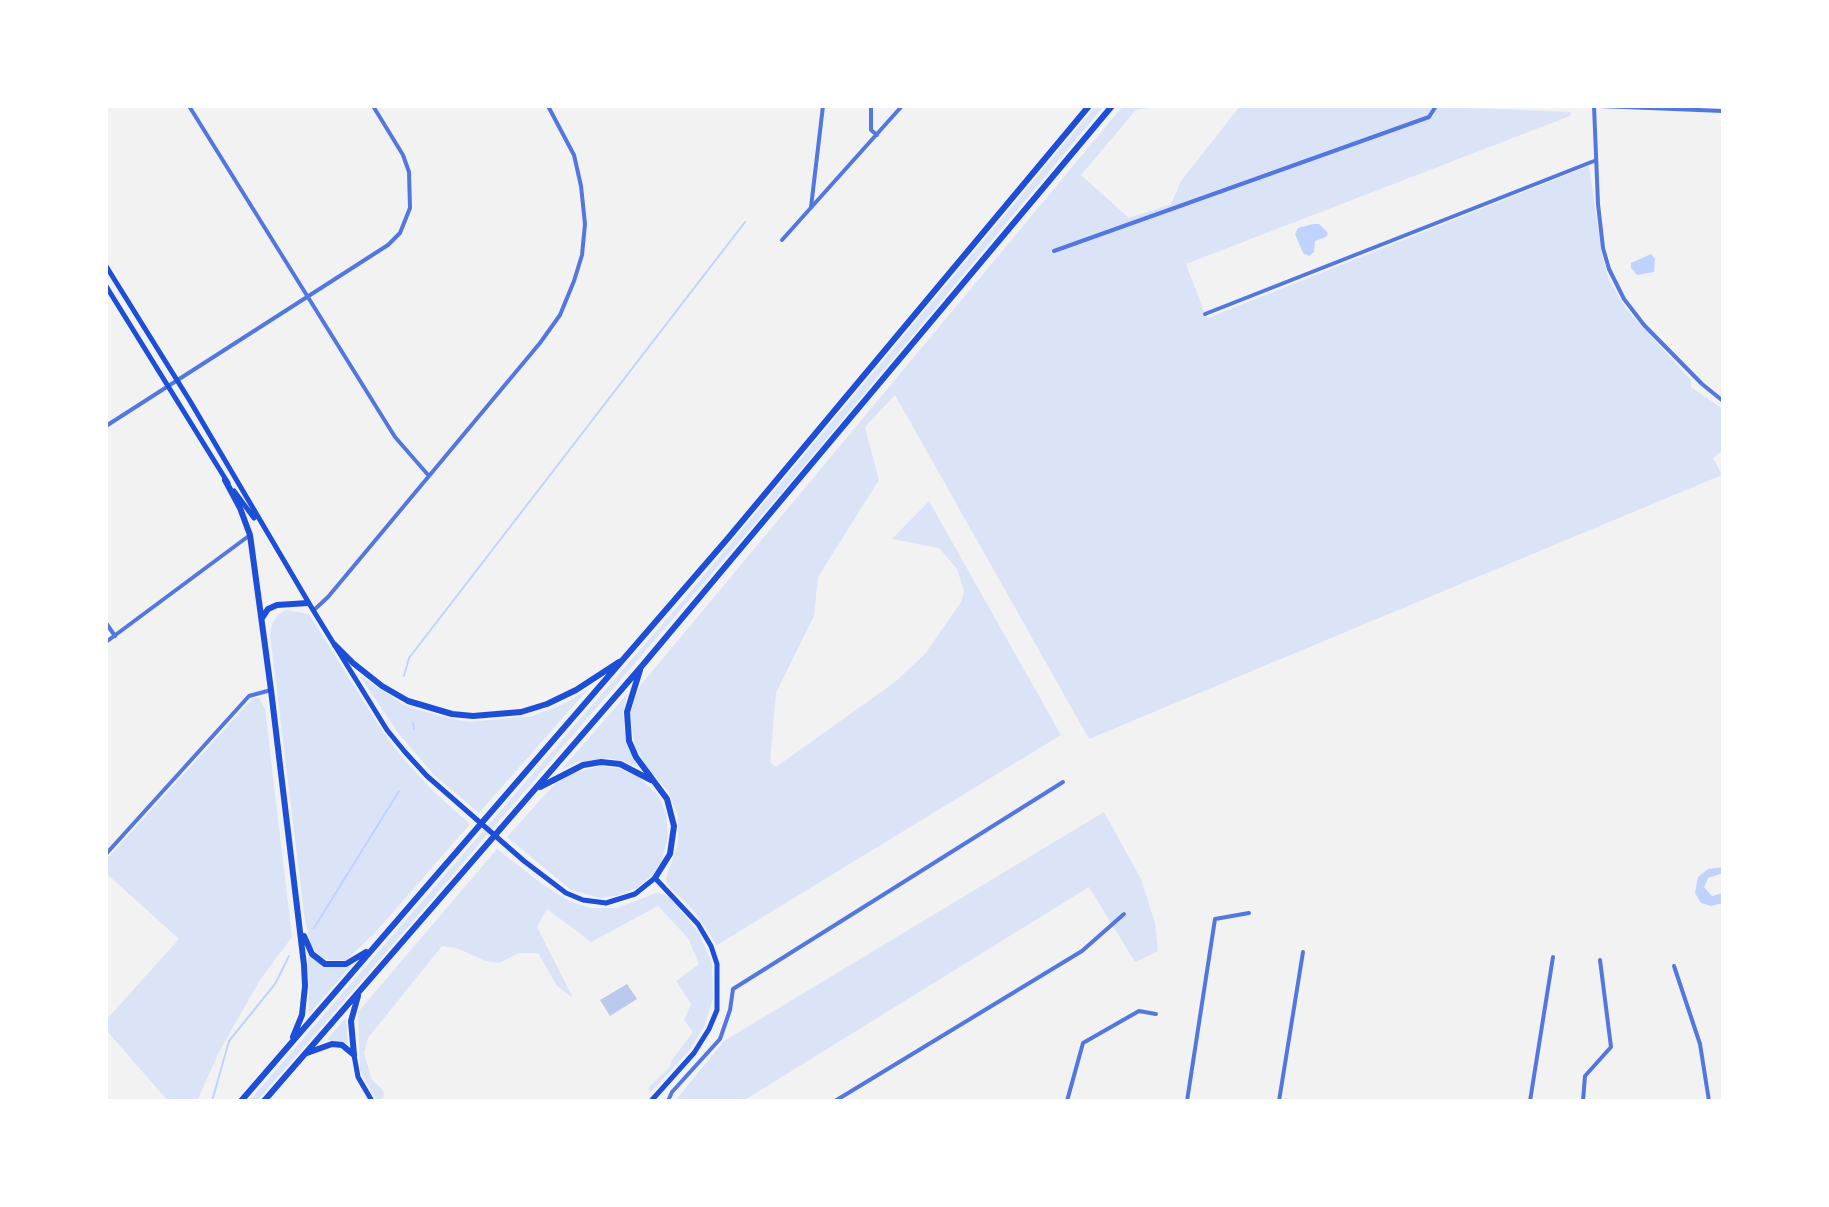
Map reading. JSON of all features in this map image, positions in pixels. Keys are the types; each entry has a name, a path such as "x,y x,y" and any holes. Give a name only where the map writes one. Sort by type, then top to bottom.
{"highway":[{"path":"241,1101 626,658 1089,106"},
{"path":"264,1101 641,667 1112,106"},
{"path":"225,480 250,535 300,925 305,986 302,1015 290,1044"},
{"path":"262,618 268,609 277,605 308,603"},
{"path":"335,645 373,678 408,701 452,714 473,716 521,712 547,704 576,690 626,658"},
{"path":"641,667 627,712 627,731 636,757 667,799 674,826 670,854 655,878"},
{"path":"534,791 568,771 593,763 620,764 653,781"},
{"path":"300,925 309,949 325,964 346,964 374,947"},
{"path":"354,1055 351,1021 359,992"},
{"path":"306,1053 332,1044 342,1045 354,1055"}],"main road":[{"path":"106,266 308,603 405,752 452,798 566,893 591,902 606,903 627,897 655,878 707,937 717,964 719,990 714,1020 702,1041 651,1101"},
{"path":"106,286 225,480 269,538"},
{"path":"354,1055 358,1077 372,1101"}],"street":[{"path":"189,106 395,437 429,476"},
{"path":"106,426 388,245 406,222 412,189 403,155 373,106"},
{"path":"313,610 321,605 546,336 560,315 582,255 585,224 574,155 548,106"},
{"path":"811,209 823,106"},
{"path":"871,106 871,130 877,135"},
{"path":"782,240 902,106"},
{"path":"1054,251 1429,117 1436,106"},
{"path":"1723,111 1596,106 1594,161 1603,248 1619,290 1644,325 1723,401"},
{"path":"1205,314 1594,161"},
{"path":"106,642 250,535"},
{"path":"106,623 115,636"},
{"path":"106,853 249,696 271,690"},
{"path":"668,1101 672,1092 720,1039 733,989 1063,782"},
{"path":"1187,1101 1215,919 1249,913"},
{"path":"835,1101 1082,951 1124,914"},
{"path":"1279,1101 1303,952"},
{"path":"1530,1101 1553,957"},
{"path":"1583,1101 1585,1076 1611,1047 1600,960"},
{"path":"1674,966 1700,1044 1709,1101"},
{"path":"1067,1101 1083,1043 1139,1011 1156,1014"}],"shaded area":[{"path":"1096,106 1104,106 788,485 257,1101 249,1101 684,599"},
{"path":"1123,106 1165,106 1136,110 1081,175 1129,218 1171,204 1181,181 1240,106 1420,106 1571,112 1570,116 1186,264 1205,314 1208,318 1589,166 1602,255 1609,280 1626,309 1691,380 1691,387 1723,409 1723,450 1713,458 1722,475 1089,739 895,395 865,427 879,480 818,577 814,616 776,693 770,762 776,767 895,682 925,654 961,602 964,591 957,569 939,548 892,539 929,501 1061,735 717,945 693,910 667,884 666,878 678,843 678,815 668,791 649,770 635,747 630,713 640,686"},
{"path":"286,610 309,614 402,757 433,791 470,824 374,934 346,960 319,956 311,945 305,921 270,634 278,615"},
{"path":"359,675 404,705 469,722 532,716 564,704 588,689 479,813 434,775 399,734"},
{"path":"627,694 623,714 626,743 639,768 609,758 577,762 561,770"},
{"path":"253,698 259,698 265,709 292,937 260,980 219,1052 197,1101 168,1101 106,1030 106,1020 179,939 108,875 106,877 106,860"},
{"path":"599,766 618,768 639,777 658,795 666,813 668,837 661,862 653,874 637,888 600,898 571,890 507,837 551,788 566,776"},
{"path":"1104,812 1141,879 1155,923 1158,951 1135,962 1089,887 743,1101 675,1101 724,1041"},
{"path":"497,849 545,886 569,901 590,908 617,908 656,893 663,894 670,898 699,933 712,963 713,999 704,1027 689,1051 650,1093 648,1088 670,1067 693,1032 684,1020 691,1004 676,981 699,964 688,938 658,906 591,942 547,909 537,927 573,998 557,986 538,953 519,953 499,963 442,946 368,1038 364,1053 372,1080 383,1090 384,1096 381,1101 375,1098 360,1070 358,1012"},
{"path":"308,955 328,967 351,966 309,1014"},
{"path":"346,1018 348,1044 328,1040 328,1038"}],"water":[{"path":"1319,224 1328,233 1315,241 1314,252 1309,256 1303,253 1295,234 1298,228"},
{"path":"1651,254 1655,259 1654,272 1637,275 1631,263"},
{"path":"1723,867 1723,873 1708,878 1704,887 1712,896 1723,893 1723,903 1711,906 1701,903 1695,893 1698,877 1708,869"}],"building":[{"path":"627,984 637,999 610,1016 600,1000"}],"waterway":[{"path":"404,676 409,658 745,222"},
{"path":"413,723 414,729"},
{"path":"314,928 399,791"},
{"path":"212,1101 229,1041 275,984 289,956"}]}
